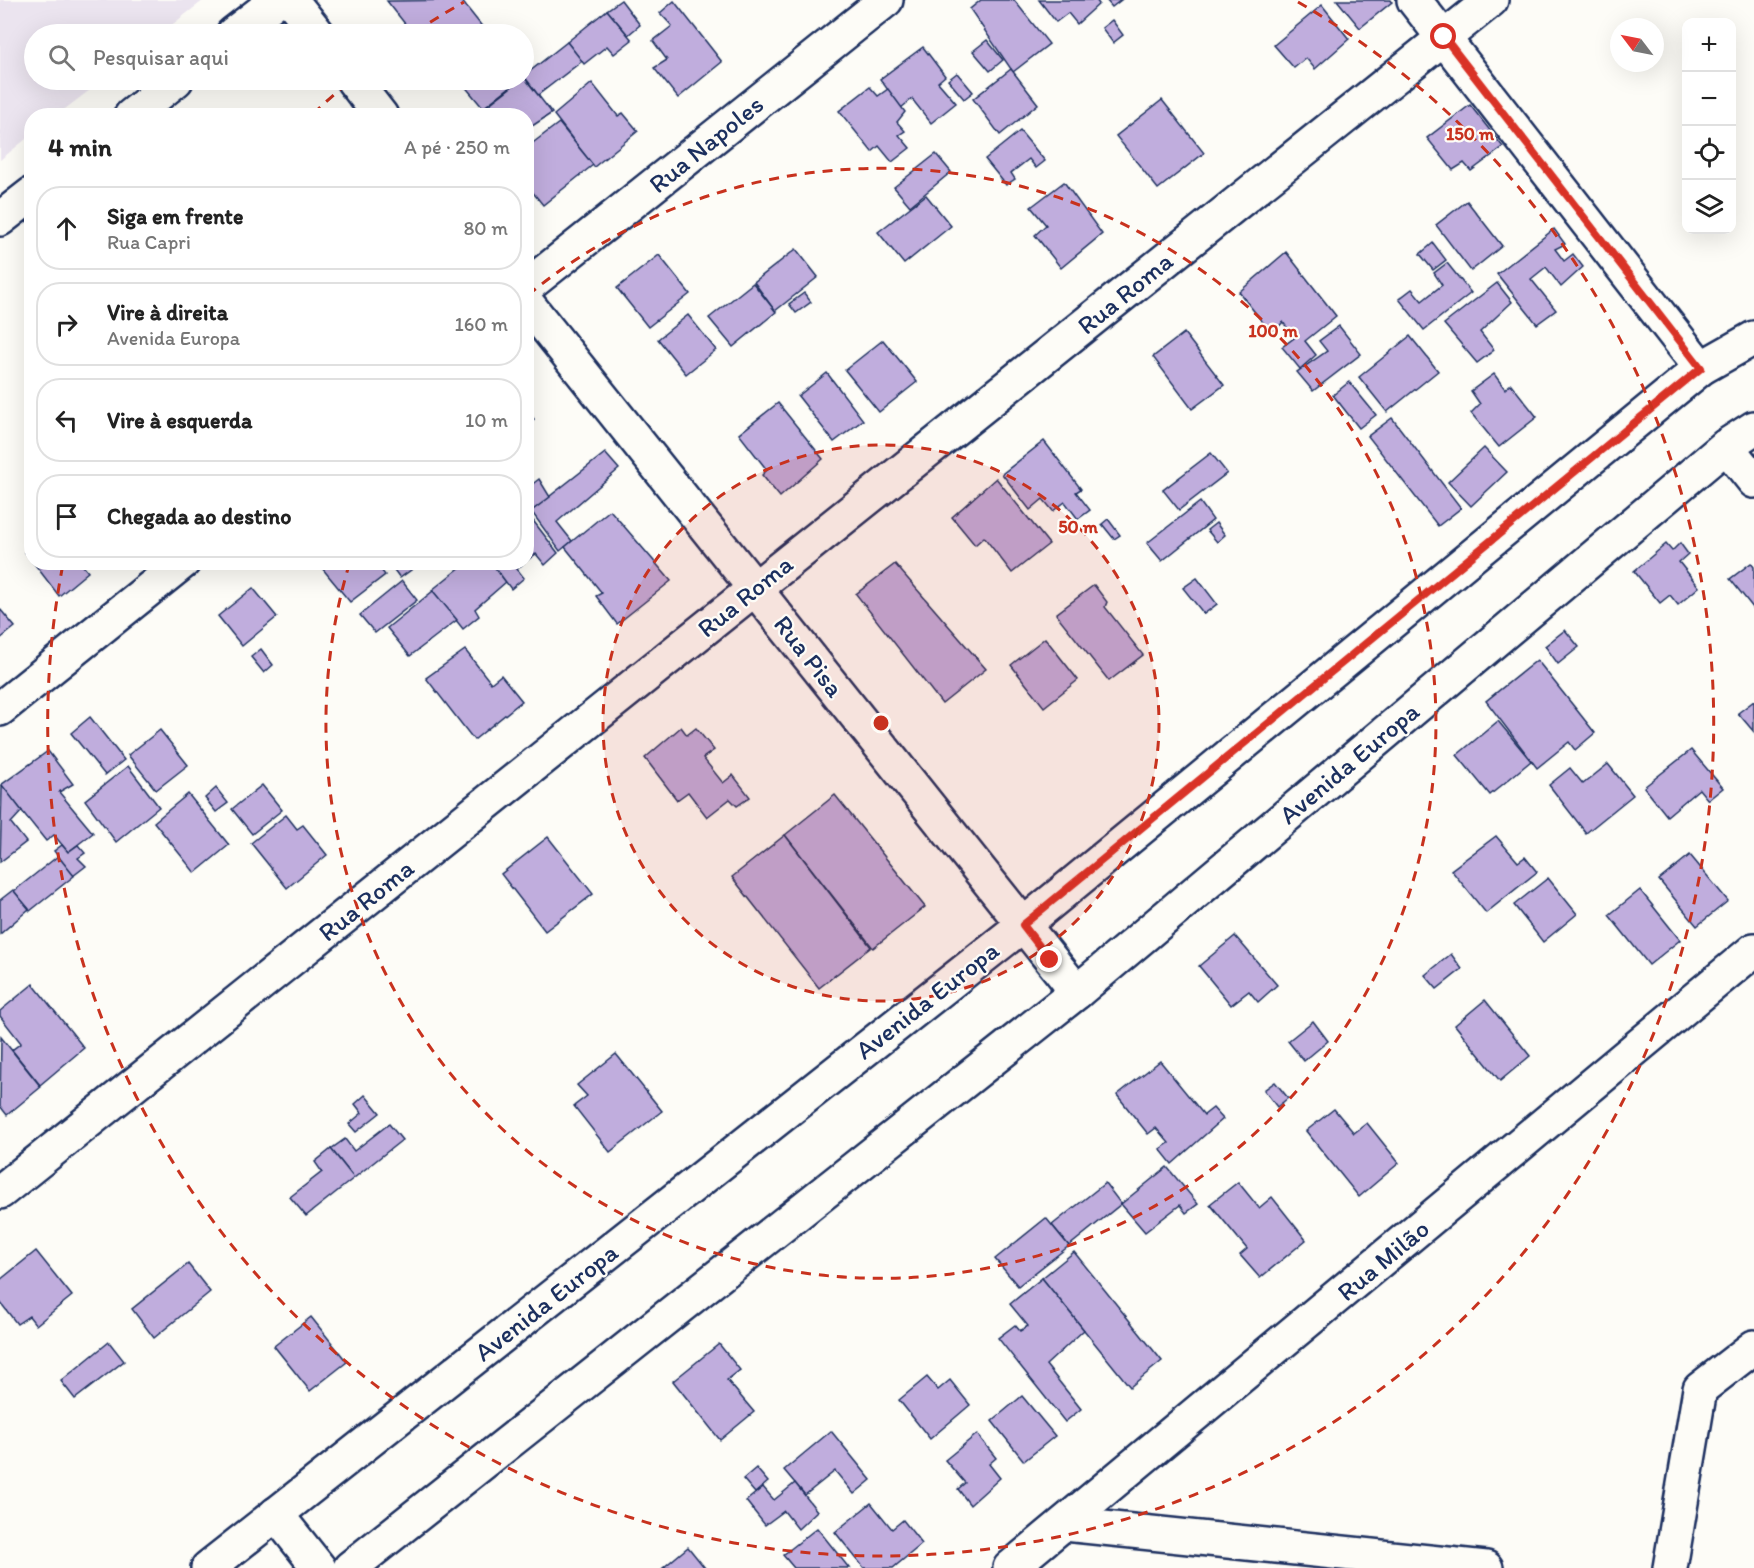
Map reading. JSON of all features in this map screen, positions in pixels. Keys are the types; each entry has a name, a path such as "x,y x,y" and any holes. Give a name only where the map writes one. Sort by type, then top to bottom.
{"street":[{"path":"246,24 276,0"},
{"path":"291,0 310,24"},
{"name":"Rua Napoles","path":"534,281 886,0"},
{"path":"1414,0 1701,368"},
{"name":"Rua Roma","path":"0,1192 1491,0"},
{"path":"141,108 164,90"},
{"path":"361,90 375,108"},
{"path":"0,219 24,200"},
{"name":"Rua Pisa","path":"534,312 1077,992"},
{"name":"Avenida Europa","path":"208,1568 1023,925 1701,368 1754,338"},
{"name":"Avenida Europa","path":"350,1568 1077,992 1726,446 1754,428"},
{"path":"1726,446 1754,481"},
{"path":"0,709 173,570"},
{"name":"Rua Milão","path":"1010,1568 1754,950"},
{"path":"1670,1568 1700,1389 1754,1347"},
{"path":"276,1514 319,1568"},
{"path":"1065,1524 1485,1568"}],"shaded area":[{"path":"0,0 204,0 173,24 24,24 24,90 90,90 66,108 24,108 24,141 0,160"}],"building":[{"path":"461,0 480,24 405,24 387,1"},
{"path":"621,0 640,25 628,35 607,10"},
{"path":"981,0 1014,0 1049,44 1013,72 970,9"},
{"path":"1039,0 1096,0 1099,4 1077,24 1068,13 1056,22"},
{"path":"1106,0 1121,0 1112,7"},
{"path":"1337,0 1391,0 1392,2 1360,28"},
{"path":"674,1 722,62 678,98 654,68 667,60 653,41 672,26 660,13"},
{"path":"1322,5 1349,39 1315,69 1306,58 1294,68 1274,45"},
{"path":"607,10 632,40 614,54 607,46 584,64 567,42"},
{"path":"1112,20 1123,35 1113,43 1102,28"},
{"path":"987,40 1003,60 990,71 973,51"},
{"path":"567,42 582,61 538,95 534,90 534,68"},
{"path":"923,47 945,76 938,82 956,103 931,123 912,99 901,108 880,79"},
{"path":"1011,69 1038,104 1000,135 973,99"},
{"path":"957,73 973,92 964,99 948,80"},
{"path":"592,83 618,116 623,113 638,131 594,167 554,115"},
{"path":"870,87 878,96 888,89 905,112 897,122 905,131 899,135 910,148 892,162 879,146 872,152 839,111"},
{"path":"468,90 506,90 483,108"},
{"path":"507,90 534,90 552,113 534,125 534,108 484,108"},
{"path":"1162,100 1204,153 1158,189 1116,136"},
{"path":"1470,105 1503,147 1471,171 1464,163 1453,170 1427,138"},
{"path":"559,123 593,165 543,205 534,194 534,142"},
{"path":"1020,131 1045,161 1036,168 1029,159 1011,173 1015,179 1006,185 985,159"},
{"path":"936,154 951,172 910,206 894,187"},
{"path":"1064,182 1102,234 1061,268 1035,235 1046,225 1031,207"},
{"path":"926,195 951,226 904,264 878,232"},
{"path":"1467,201 1502,246 1471,271 1436,225"},
{"path":"1554,229 1565,244 1555,249 1564,261 1573,254 1583,267 1561,287 1546,267 1531,279 1556,310 1537,324 1497,274"},
{"path":"1433,243 1446,260 1433,270 1420,254"},
{"path":"796,249 818,277 775,311 754,282"},
{"path":"1286,252 1336,316 1305,341 1316,355 1300,369 1282,347 1294,338 1283,322 1272,334 1239,292"},
{"path":"659,255 690,294 648,327 617,288"},
{"path":"1447,263 1471,293 1424,330 1399,299 1412,289 1422,301 1442,285 1434,273"},
{"path":"753,283 776,312 733,347 709,318"},
{"path":"1497,283 1512,302 1480,332 1494,350 1477,363 1444,324"},
{"path":"804,293 811,302 796,313 789,304"},
{"path":"688,315 716,350 686,374 658,339"},
{"path":"1339,326 1361,354 1313,391 1297,372 1327,351 1319,341"},
{"path":"1184,333 1224,385 1192,409 1153,357"},
{"path":"1410,336 1438,371 1387,412 1359,377"},
{"path":"883,340 917,382 879,412 845,370"},
{"path":"827,373 863,420 834,442 798,396"},
{"path":"1494,374 1505,389 1511,384 1537,417 1499,447 1471,413 1480,404 1471,391"},
{"path":"1349,382 1376,415 1359,428 1333,395"},
{"path":"778,403 823,459 780,497 762,475 767,470 739,434"},
{"path":"1392,418 1461,508 1438,526 1368,436"},
{"path":"1044,441 1081,489 1076,492 1090,510 1078,519 1065,502 1053,511 1043,499 1030,510 1002,474"},
{"path":"1484,448 1507,472 1471,506 1448,482"},
{"path":"605,453 619,469 557,522 572,541 560,551 534,515 534,509"},
{"path":"1211,453 1227,473 1179,510 1163,490"},
{"path":"996,478 1049,544 1012,573 984,537 975,545 952,517"},
{"path":"539,479 550,497 534,509 534,483"},
{"path":"1200,502 1213,520 1162,561 1147,543"},
{"path":"610,510 671,581 617,624 596,596 602,593 565,547"},
{"path":"1108,519 1120,535 1114,539 1102,524"},
{"path":"534,522 558,553 545,565 536,554 534,555"},
{"path":"1216,523 1225,535 1217,542 1207,530"},
{"path":"1680,543 1688,554 1679,562 1699,587 1678,605 1670,595 1660,603 1634,571 1666,544 1672,551"},
{"path":"1751,563 1754,567 1754,609 1730,579"},
{"path":"895,564 986,669 942,704 856,594"},
{"path":"39,570 86,570 88,572 59,596"},
{"path":"324,570 381,570 385,575 350,602"},
{"path":"394,570 411,570 400,578"},
{"path":"457,570 497,570 506,582 475,609 479,616 463,629 432,590"},
{"path":"497,570 518,570 524,578 511,589"},
{"path":"1197,578 1217,604 1204,614 1183,588"},
{"path":"402,581 417,600 375,633 360,615"},
{"path":"1094,585 1107,602 1105,607 1143,655 1109,681 1056,614"},
{"path":"253,588 277,617 242,646 218,616"},
{"path":"433,591 457,620 410,656 387,628"},
{"path":"0,609 15,627 0,639"},
{"path":"1565,630 1579,647 1558,664 1545,646"},
{"path":"1045,638 1078,680 1044,707 1011,665"},
{"path":"261,649 273,665 264,673 251,657"},
{"path":"465,650 491,683 501,675 522,701 474,740 426,678"},
{"path":"1537,660 1595,733 1575,750 1569,742 1537,768 1486,701"},
{"path":"1754,701 1754,732 1738,713"},
{"path":"90,717 124,760 105,775 71,733"},
{"path":"1498,721 1531,761 1490,795 1457,755"},
{"path":"681,727 687,735 696,728 714,750 703,758 723,783 733,775 750,797 737,806 730,799 707,817 688,792 677,800 645,758"},
{"path":"160,730 188,765 156,790 128,755"},
{"path":"1691,750 1723,788 1708,800 1699,789 1667,816 1644,787"},
{"path":"48,751 73,784 59,792 93,833 68,852 54,835 46,841 1,785"},
{"path":"1608,764 1633,795 1586,833 1549,785 1570,768 1583,784"},
{"path":"128,766 159,807 116,842 85,800"},
{"path":"2,785 22,811 11,823 26,842 0,862"},
{"path":"262,785 282,810 252,834 232,809"},
{"path":"216,788 228,803 216,812 205,798"},
{"path":"188,794 229,845 195,873 154,822"},
{"path":"835,795 925,907 873,948 785,835"},
{"path":"286,815 297,829 303,825 327,855 287,888 251,843"},
{"path":"785,835 871,947 819,988 732,877"},
{"path":"1496,836 1518,862 1525,857 1537,872 1486,913 1451,870"},
{"path":"548,837 593,894 545,931 501,874"},
{"path":"62,845 68,852 78,845 85,853 78,858 86,866 73,876 54,851"},
{"path":"1690,855 1728,901 1697,926 1659,880"},
{"path":"58,856 74,876 30,911 14,891"},
{"path":"1548,878 1577,914 1543,942 1514,905"},
{"path":"13,890 29,909 0,934 0,900"},
{"path":"1640,890 1680,940 1649,965 1609,915"},
{"path":"1235,936 1277,985 1258,1002 1249,991 1231,1005 1199,966"},
{"path":"1451,954 1462,969 1437,989 1425,975"},
{"path":"33,984 84,1048 40,1085 12,1050 21,1043 0,1016 0,1011"},
{"path":"1485,1000 1530,1056 1500,1081 1455,1025"},
{"path":"1313,1021 1328,1041 1304,1061 1288,1041"},
{"path":"1,1037 41,1087 7,1115 0,1106"},
{"path":"616,1054 662,1111 610,1152 574,1106 587,1096 577,1085"},
{"path":"1160,1061 1204,1115 1213,1108 1223,1119 1172,1164 1160,1149 1169,1143 1156,1128 1148,1134 1117,1095"},
{"path":"1275,1082 1288,1098 1277,1107 1264,1090"},
{"path":"365,1095 380,1113 356,1132 349,1124 362,1113 355,1104"},
{"path":"1334,1109 1354,1133 1367,1123 1399,1163 1359,1197 1306,1131"},
{"path":"389,1124 402,1140 354,1178 331,1149 345,1139 354,1151"},
{"path":"331,1149 354,1178 306,1216 290,1197 322,1172 315,1162"},
{"path":"1167,1167 1198,1204 1186,1213 1180,1205 1145,1232 1121,1204"},
{"path":"1238,1182 1259,1208 1272,1197 1306,1240 1260,1278 1240,1255 1247,1249 1210,1204"},
{"path":"1105,1183 1121,1204 1069,1246 1052,1225"},
{"path":"1046,1218 1069,1246 1018,1286 995,1259"},
{"path":"36,1251 72,1296 36,1325 29,1316 17,1324 0,1302 0,1280"},
{"path":"1074,1252 1162,1361 1130,1387 1042,1278"},
{"path":"188,1264 210,1292 154,1338 132,1309"},
{"path":"1042,1278 1084,1330 1046,1365 1081,1409 1065,1422 998,1338 1015,1325 1020,1331 1028,1326 1010,1304"},
{"path":"311,1317 347,1362 310,1391 274,1346"},
{"path":"109,1342 124,1361 75,1399 61,1381"},
{"path":"719,1344 740,1370 727,1380 754,1412 720,1440 673,1381"},
{"path":"927,1377 938,1390 950,1380 970,1405 930,1439 899,1400"},
{"path":"1022,1396 1055,1436 1024,1461 992,1421"},
{"path":"831,1431 871,1480 854,1494 835,1471 805,1495 784,1470"},
{"path":"977,1434 996,1458 989,1464 1000,1478 970,1505 958,1489 965,1483 945,1460"},
{"path":"756,1468 768,1482 755,1493 743,1479"},
{"path":"795,1483 817,1511 798,1529 784,1511 765,1525 746,1501 763,1487 774,1500"},
{"path":"871,1503 892,1529 903,1520 922,1544 893,1568 864,1568 835,1532"},
{"path":"817,1528 849,1568 794,1568 783,1555"},
{"path":"688,1547 705,1568 663,1568"}],"route":[{"path":"1050,960 1023,925 1701,368 1444,37"}]}
